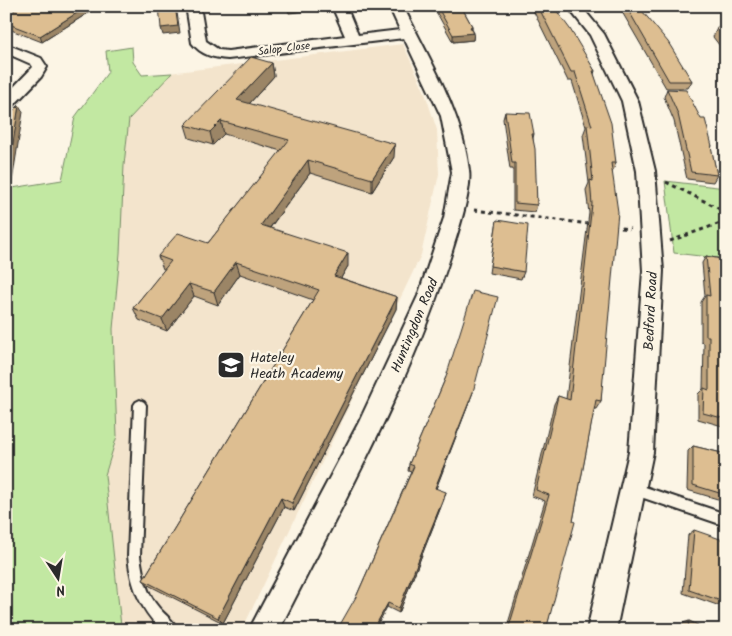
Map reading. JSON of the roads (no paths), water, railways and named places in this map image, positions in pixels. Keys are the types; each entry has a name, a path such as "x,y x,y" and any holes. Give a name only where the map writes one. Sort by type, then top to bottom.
{"street":[{"name":"Salop Close","path":"193,6 199,43 215,54 228,55 409,33"},
{"path":"339,6 353,39"},
{"name":"Huntingdon Road","path":"263,630 368,430 428,296 454,218 461,172 449,116 396,6"},
{"name":"Bedford Road","path":"574,6 597,34 630,101 646,172 653,271 641,452 601,630"},
{"path":"6,48 36,61 40,67 36,74 6,104"}],"lane":[{"path":"140,405 134,556 136,578 151,611 171,630"},
{"path":"633,489 726,520"}],"place":[{"name":"Hateley Heath Academy","path":"231,365"}]}
